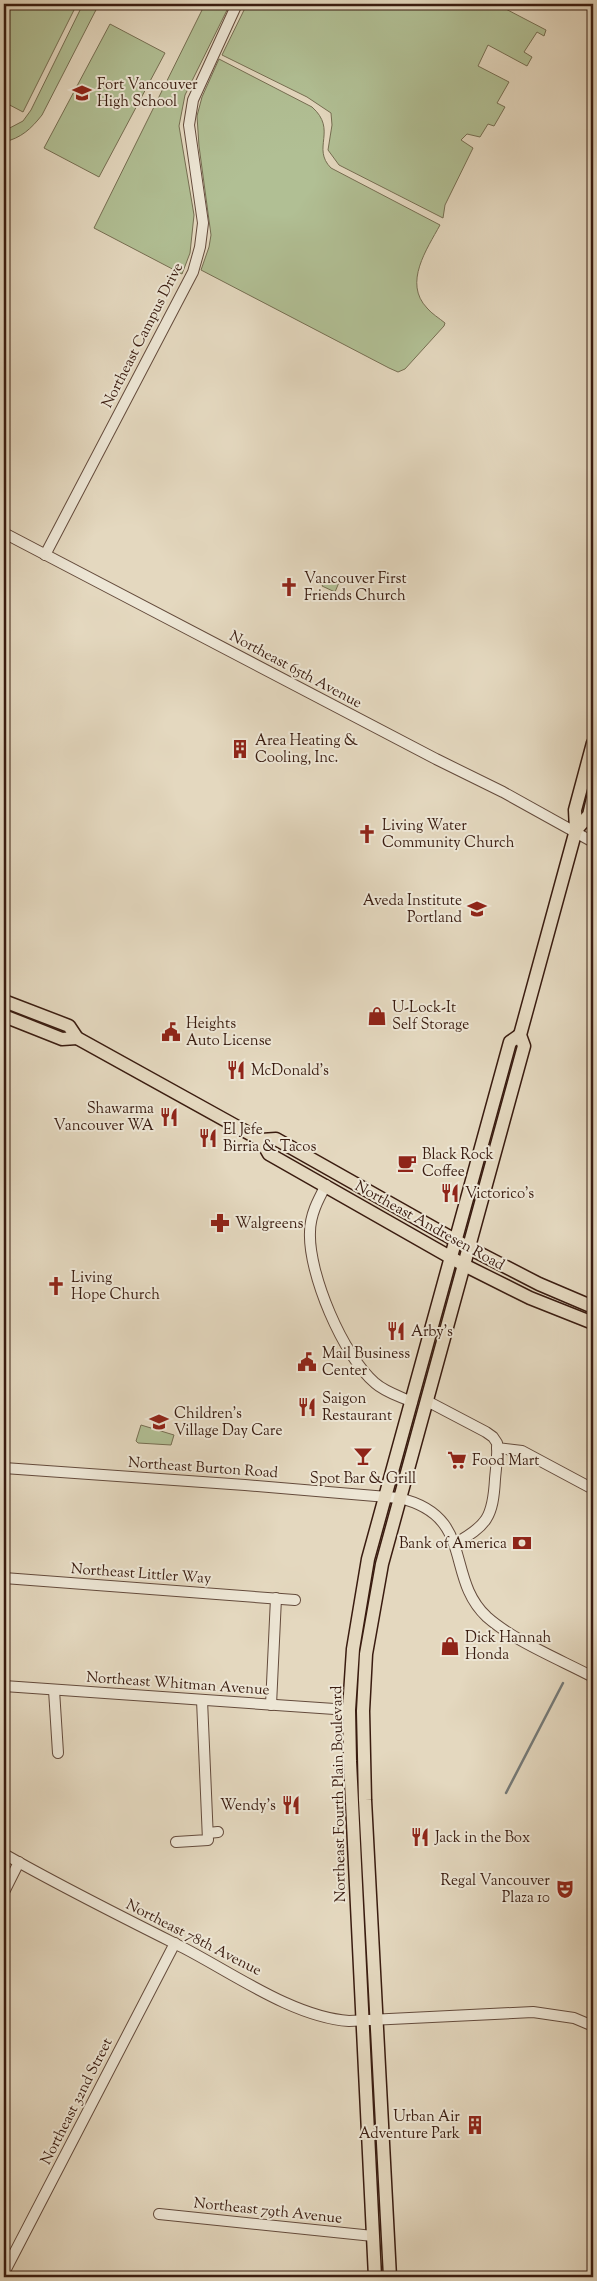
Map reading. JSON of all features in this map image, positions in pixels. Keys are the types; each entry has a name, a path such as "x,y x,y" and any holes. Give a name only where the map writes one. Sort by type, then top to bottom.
{"main road":[{"name":"Northeast Fourth Plain Boulevard","path":"390,2277 378,2018 365,1800 363,1711 366,1654 381,1567 524,1046 520,1036 576,830 575,810 593,743"},
{"name":"Northeast Fourth Plain Boulevard","path":"576,830 588,815 593,798"},
{"name":"Northeast Andresen Road","path":"4,1001 69,1026 76,1038 260,1140 276,1140 456,1238 469,1248 539,1284 593,1307"},
{"name":"Northeast Andresen Road","path":"4,1016 62,1039 76,1038"},
{"name":"Northeast Fourth Plain Boulevard","path":"375,2277 351,1788 349,1710 356,1620 368,1559 510,1042 520,1036"},
{"path":"260,1140 268,1154 282,1152 316,1170 323,1165"},
{"name":"Northeast Andresen Road","path":"268,1154 451,1256 464,1266 530,1298 593,1323"},
{"path":"326,1185 332,1180 352,1190 366,1189"},
{"path":"349,1710 354,1711 356,1714 360,1790 365,1800"}],"street":[{"name":"Northeast Campus Drive","path":"45,555 193,272 200,247 203,223 189,125 193,100 237,4"},
{"name":"Northeast 65th Avenue","path":"4,533 576,830 593,842"},
{"path":"326,1185 313,1213 310,1231 312,1250 328,1311 369,1378 384,1389 412,1402"},
{"path":"427,1400 492,1435 497,1448 494,1500 490,1514 475,1532 454,1544"},
{"path":"497,1448 522,1451 593,1489"},
{"name":"Northeast Burton Road","path":"4,1468 399,1498 414,1501 435,1514 448,1529 474,1598 486,1616 506,1631 593,1677"},
{"name":"Northeast Littler Way","path":"4,1578 295,1600"},
{"path":"271,1705 276,1598"},
{"name":"Northeast Whitman Avenue","path":"4,1686 349,1710"},
{"path":"54,1690 58,1753"},
{"path":"176,1842 208,1840 213,1832 202,1700"},
{"name":"Northeast 78th Avenue","path":"4,1854 145,1930 175,1943 306,2012 335,2020 363,2020 533,2012 574,2018 593,2026"},
{"path":"4,1892 19,1862"},
{"name":"Northeast 32nd Street","path":"4,2273 175,1943"},
{"name":"Northeast 79th Avenue","path":"159,2214 373,2236"}],"green space":[{"path":"7,4 77,4 23,112 4,102 4,11"},
{"path":"83,4 99,4 42,115 25,132 16,138 4,142 4,131 23,121 31,110"},
{"path":"205,4 230,4 185,95 179,126 194,215 190,253 182,274 94,228"},
{"path":"247,4 501,4 500,6 546,30 544,36 537,32 524,52 532,57 527,66 488,45 478,66 509,82 497,103 505,107 494,126 488,124 480,137 467,134 461,140 473,148 445,205 443,218 339,165 328,150 332,125 331,113 307,97 222,55"},
{"path":"110,24 165,53 99,177 44,148"},
{"path":"219,59 312,107 323,123 323,153 331,168 440,225 424,255 417,277 417,288 420,298 427,308 445,323 405,369 398,372 389,368 201,270 211,235 199,146 197,116 202,97"},
{"path":"328,575 340,580 335,592 322,586"},
{"path":"141,1425 174,1435 171,1445 138,1443 136,1441"}],"waterway":[{"path":"506,1793 563,1683"}],"place":[{"name":"Fort Vancouver High School","path":"82,93"},
{"name":"Vancouver First Friends Church","path":"289,587"},
{"name":"Area Heating & Cooling, Inc.","path":"240,749"},
{"name":"Living Water Community Church","path":"367,834"},
{"name":"Aveda Institute Portland","path":"477,909"},
{"name":"U-Lock-It Self Storage","path":"377,1016"},
{"name":"Heights Auto License","path":"171,1032"},
{"name":"McDonald's","path":"236,1070"},
{"name":"Shawarma Vancouver WA","path":"169,1117"},
{"name":"El Jefe Birria & Tacos","path":"208,1138"},
{"name":"Black Rock Coffee","path":"407,1163"},
{"name":"Victorico's","path":"450,1193"},
{"name":"Walgreens","path":"220,1223"},
{"name":"Living Hope Church","path":"56,1286"},
{"name":"Arby's","path":"396,1331"},
{"name":"Mail Business Center","path":"307,1362"},
{"name":"Saigon Restaurant","path":"307,1407"},
{"name":"Children's Village Day Care","path":"159,1422"},
{"name":"Spot Bar & Grill","path":"363,1456"},
{"name":"Food Mart","path":"457,1460"},
{"name":"Bank of America","path":"522,1543"},
{"name":"Dick Hannah Honda","path":"450,1646"},
{"name":"Wendy's","path":"291,1805"},
{"name":"Jack in the Box","path":"420,1837"},
{"name":"Regal Vancouver Plaza 10","path":"565,1889"},
{"name":"Urban Air Adventure Park","path":"475,2125"}]}
